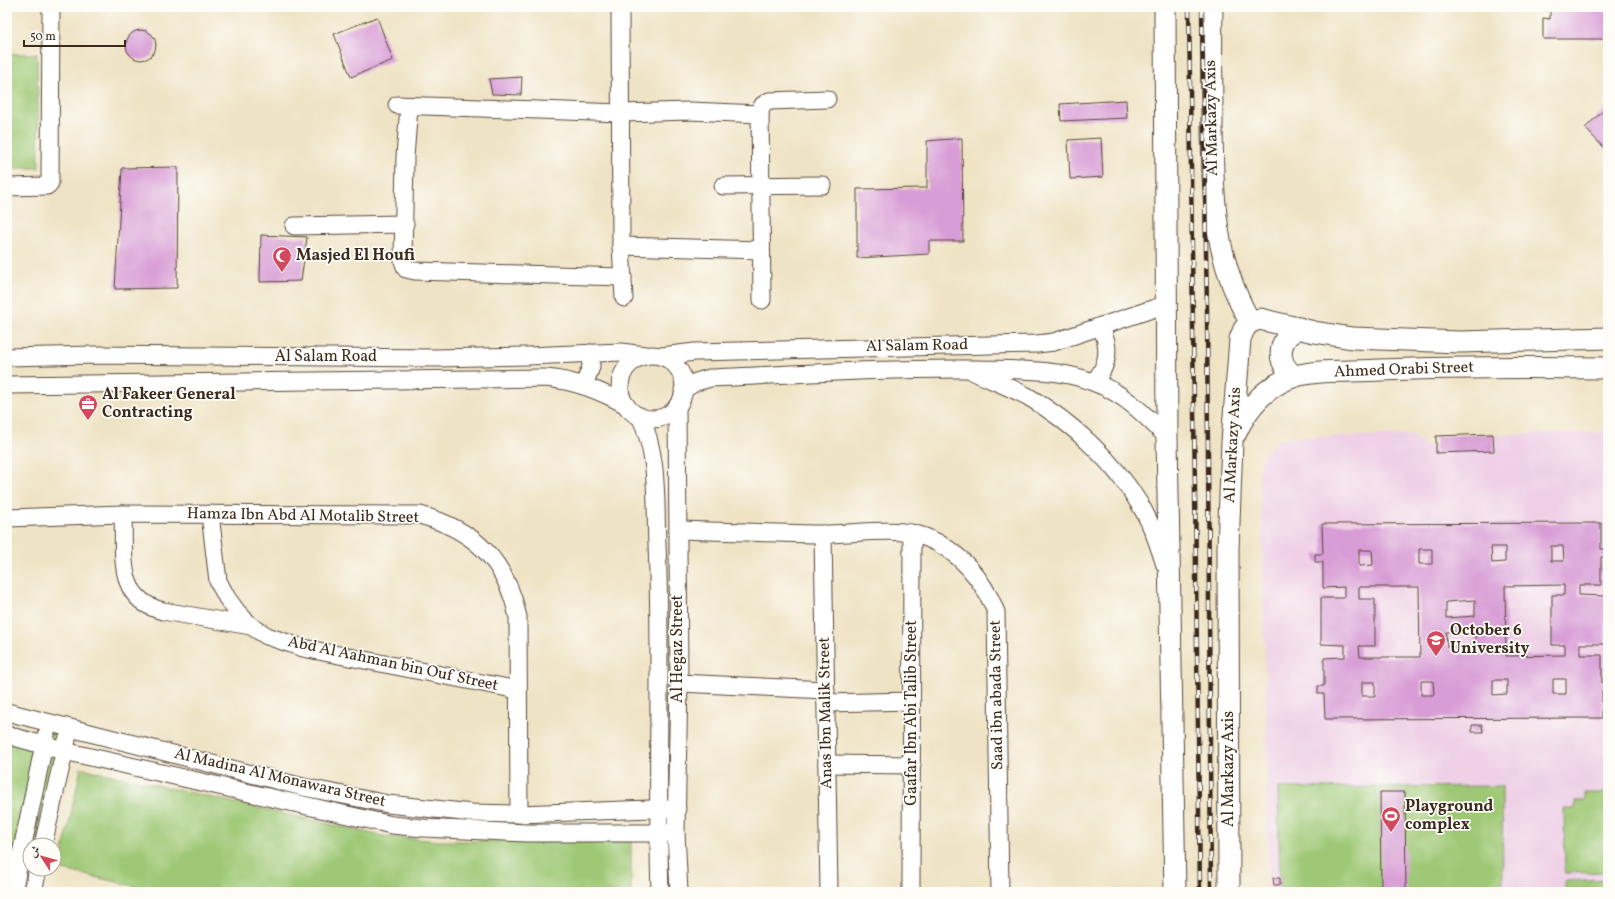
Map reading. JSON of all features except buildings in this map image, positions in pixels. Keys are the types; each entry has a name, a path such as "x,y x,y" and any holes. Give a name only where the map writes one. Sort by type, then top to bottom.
{"main road":[{"path":"1165,7 1167,437 1171,580 1175,892"},
{"name":"Al Markazy Axis","path":"1212,7 1214,205 1220,247 1226,268 1235,293 1250,322 1244,329 1240,340 1232,442 1228,549 1229,892"},
{"name":"Ahmed Orabi Street","path":"1250,322 1260,318 1299,328 1352,338 1500,342 1608,338"},
{"path":"1295,376 1286,369 1281,357 1281,351 1284,339 1299,328"},
{"name":"Ahmed Orabi Street","path":"1232,442 1249,408 1268,391 1295,376 1452,367 1608,368"}],"street":[{"path":"7,187 47,186 50,183 51,7"},
{"path":"620,7 621,246 624,298"},
{"path":"762,300 760,114 763,105 769,101 827,99"},
{"path":"623,277 409,271 404,264 405,157 403,105 621,113 690,111 760,114"},
{"path":"723,186 822,185"},
{"path":"294,226 405,224"},
{"path":"621,246 761,250"},
{"name":"Al Salam Road","path":"7,357 94,355 435,358 621,352 654,356 695,352 1025,345 1054,342 1167,304"},
{"path":"1094,382 1103,370 1107,355 1106,340 1100,326"},
{"path":"584,385 591,366 590,353"},
{"path":"654,356 676,366 683,382 680,398 664,416 656,418 640,416 626,405 622,397 621,379 629,364 654,356"},
{"path":"966,369 1026,396 1057,417 1091,445 1124,482 1139,503 1156,537 1171,580"},
{"name":"Al Salam Road","path":"680,398 696,382 710,378 892,370 966,369 1054,372 1094,382 1129,400 1167,437"},
{"name":"Al Salam Road","path":"7,385 541,378 563,380 584,385 611,396 626,405"},
{"name":"Al Hegaz Street","path":"679,892 676,833 679,683 678,530 680,398"},
{"name":"Al Hegaz Street","path":"640,416 653,454 660,611 658,808 660,892"},
{"path":"123,514 126,578 131,591 139,601 150,608 163,611 251,626"},
{"name":"Hamza Ibn Abd Al Motalib Street","path":"7,518 123,514 420,515 455,527 471,538 493,560 507,581 514,598 518,617 519,814"},
{"name":"Abd Al Aahman bin Ouf Street","path":"210,514 218,581 226,598 238,613 251,626 267,636 303,648 518,690"},
{"name":"Saad ibn abada Street","path":"678,530 823,534 912,533 943,546 958,557 982,584 996,612 1000,892"},
{"name":"Gaafar Ibn Abi Talib Street","path":"911,892 912,533"},
{"name":"Anas Ibn Malik Street","path":"823,534 829,892"},
{"path":"679,683 826,696 912,701"},
{"name":"Al Madina Al Monawara Street","path":"7,712 69,729 346,797 388,804 472,813 519,814 677,808"},
{"path":"13,892 48,723"},
{"path":"45,837 69,729"},
{"name":"Al Madina Al Monawara Street","path":"7,735 64,750 392,825 526,833 676,833"},
{"path":"827,764 912,765"},
{"path":"33,892 36,877"}],"shaded area":[{"name":"October 6 University","path":"1608,432 1608,892 1269,892 1263,546 1259,471 1265,453 1277,441 1290,437 1414,435 1415,440 1423,441 1424,446 1436,445 1436,436"}],"green space":[{"path":"7,54 37,54 39,168 7,168"},
{"path":"7,725 60,735 37,837 22,837 22,866 7,863"},
{"path":"81,768 382,836 439,841 631,841 631,892 161,892 62,870 62,855"},
{"name":"Playground complex","path":"1502,786 1503,892 1280,892 1278,788"},
{"path":"1585,793 1608,793 1608,872 1565,873 1564,809 1575,809 1575,801 1585,801"},
{"path":"1608,879 1608,892 1565,892 1565,881"}],"railway":[{"path":"1189,7 1200,892"},
{"path":"1202,7 1207,309 1211,892"}],"place":[{"name":"Masjed El Houfi","path":"282,273"},
{"name":"Al Fakeer General Contracting","path":"88,421"},
{"name":"October 6 University","path":"1436,657"},
{"name":"Playground complex","path":"1391,833"}]}
